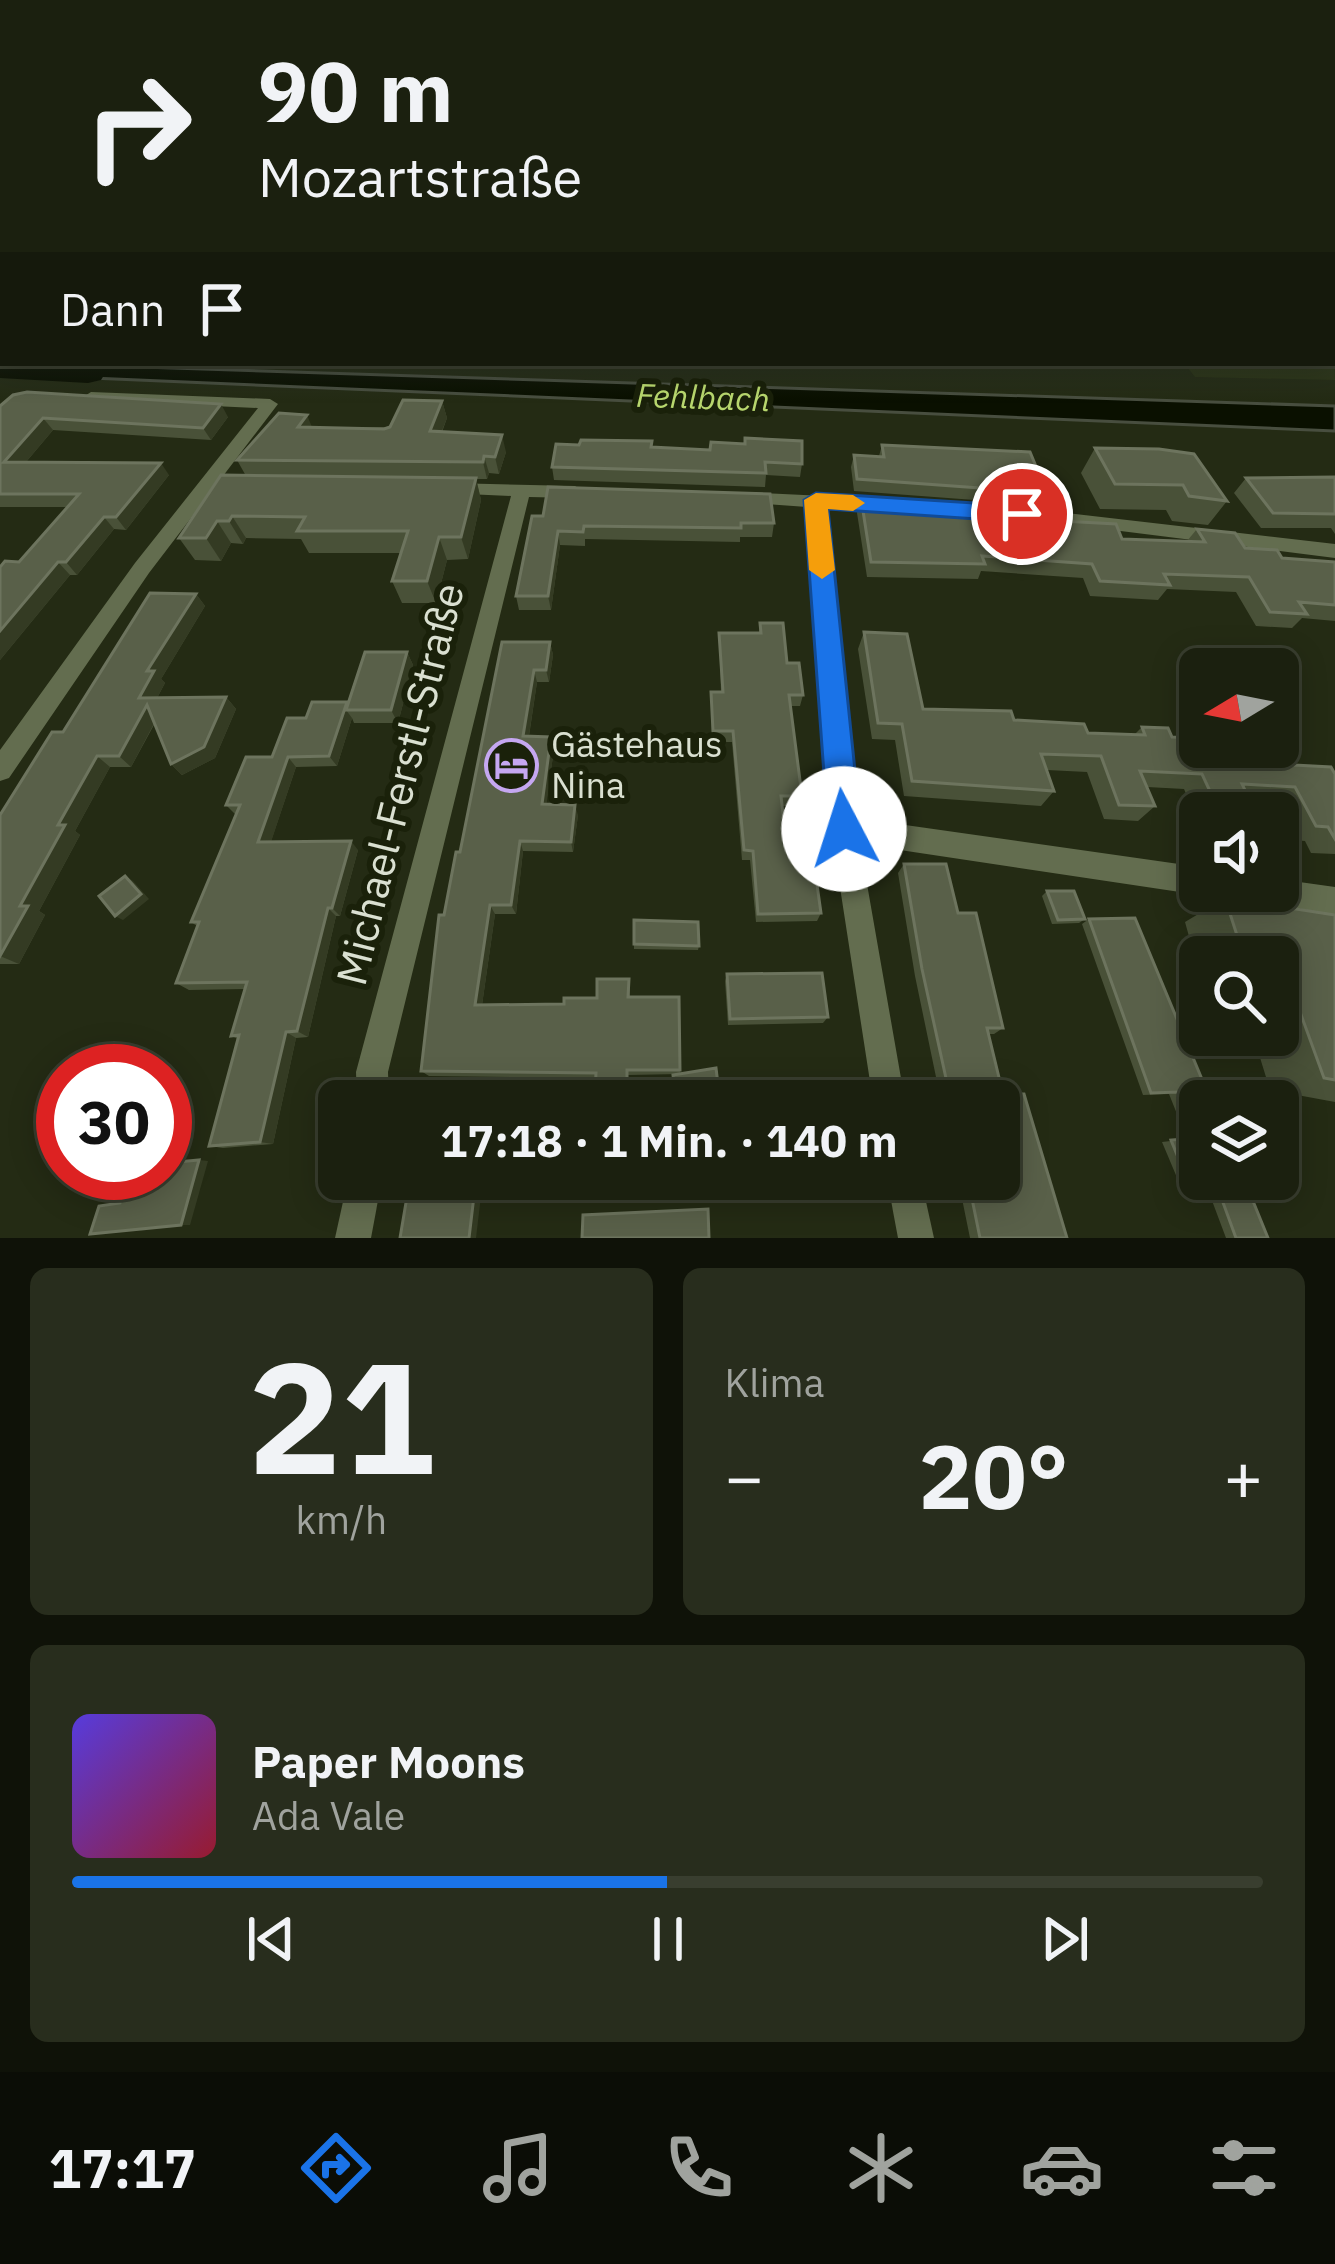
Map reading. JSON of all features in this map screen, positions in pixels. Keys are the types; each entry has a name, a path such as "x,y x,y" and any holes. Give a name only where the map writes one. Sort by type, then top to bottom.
{"street":[{"path":"0,770 142,568 218,487 270,404 65,396"},
{"path":"432,489 591,492"},
{"name":"Michael-Ferstl-Straße","path":"372,1080 522,490"},
{"path":"730,498 906,506"},
{"path":"816,500 844,829 886,1080"},
{"path":"1018,514 1335,551"},
{"path":"844,829 1179,878"},
{"path":"1299,896 1335,901"},
{"path":"353,1238 361,1200"},
{"path":"908,1200 916,1238"}],"shaded area":[{"path":"1186,366 1335,366 1335,380 1195,377"}],"water":[{"path":"20,366 112,366 1335,406 1335,431 21,375"}],"building":[{"path":"27,392 221,404 203,428 43,418 4,462 161,463 116,517 104,517 66,562 58,562 0,631 0,567 5,561 19,562 79,494 0,494 0,406 13,395"},
{"path":"403,400 442,401 430,431 502,435 495,457 484,456 483,462 237,460 279,413 307,415 298,427 384,429 390,427"},
{"path":"745,438 802,441 802,464 765,462 766,473 552,467 556,444 579,445 581,440 652,441 651,447 710,450 711,442 745,444"},
{"path":"882,445 1030,452 1047,493 857,479 854,455 884,457"},
{"path":"1095,448 1194,454 1227,501 1189,496 1183,485 1115,484"},
{"path":"221,475 476,478 461,537 439,537 427,581 392,581 408,531 297,531 305,517 232,516 229,521 217,521 206,538 179,538"},
{"path":"1335,477 1335,514 1273,513 1246,478"},
{"path":"548,487 770,494 774,523 741,523 741,528 584,526 583,532 558,531 548,596 516,596 532,516 543,516"},
{"path":"861,498 1058,512 1062,521 1116,524 1122,539 1205,542 1197,529 1235,533 1245,548 1277,550 1282,558 1335,562 1335,605 1299,602 1307,614 1270,612 1249,577 1164,574 1170,585 1100,581 1092,564 982,556 985,564 871,562"},
{"path":"150,593 196,594 147,671 154,671 139,698 226,697 204,747 171,764 147,705 119,756 97,756 58,825 65,825 20,906 28,906 0,956 0,815 52,732 63,732"},
{"path":"760,623 783,623 787,663 799,663 803,695 789,695 802,796 781,796 787,850 812,849 821,913 758,914 753,851 744,850 733,731 713,731 711,692 723,692 719,633 761,633"},
{"path":"864,632 907,634 923,709 1011,711 1014,720 1084,724 1088,733 1145,735 1142,727 1168,728 1172,737 1179,737 1179,768 1331,767 1335,774 1335,839 1328,827 1316,826 1295,787 1242,784 1246,792 1210,792 1202,774 1140,771 1155,806 1119,805 1101,756 1041,754 1054,791 912,781 902,724 878,723"},
{"path":"502,642 550,642 546,670 534,670 523,736 551,737 542,804 575,805 571,842 520,841 511,905 490,905 475,1005 564,1004 564,998 597,998 597,979 629,979 628,997 679,997 680,1070 627,1070 627,1080 596,1080 596,1073 421,1071 439,915 444,915 456,852 460,852"},
{"path":"365,652 407,652 391,710 346,710"},
{"path":"312,702 347,702 329,756 288,757 258,842 351,841 332,908 328,908 297,1031 286,1032 260,1142 209,1146 239,1035 231,1036 247,982 176,983 199,922 191,922 240,805 226,805 246,757 272,757 287,718 306,718"},
{"path":"904,864 946,864 958,913 976,913 1003,1028 987,1028 1000,1080 946,1080"},
{"path":"125,876 141,894 115,916 99,896"},
{"path":"1047,891 1074,891 1085,919 1058,920"},
{"path":"1299,909 1335,915 1335,1080 1324,1078 1299,1009 1299,936 1237,936 1230,912"},
{"path":"1135,918 1179,1024 1179,1056 1192,1056 1202,1080 1179,1080 1179,1094 1151,1093 1089,919"},
{"path":"634,920 698,922 699,946 634,944"},
{"path":"822,973 828,1017 730,1019 727,974"},
{"path":"716,1068 717,1080 674,1080 673,1075"},
{"path":"1020,1094 1024,1094 1067,1238 980,1238 972,1200 1020,1200"},
{"path":"188,1200 181,1225 90,1234 99,1206"},
{"path":"406,1200 474,1200 469,1238 400,1238"},
{"path":"1222,1200 1253,1200 1268,1238 1236,1238"},
{"path":"708,1209 709,1238 582,1238 583,1215"}],"waterway":[{"name":"Fehlbach","path":"0,367 88,372"}],"slow traffic":[{"path":"822,570 816,500 853,503"}],"place":[{"name":"Gästehaus Nina","path":"512,765"}],"route":[{"path":"844,829 816,500 1022,514"}]}
